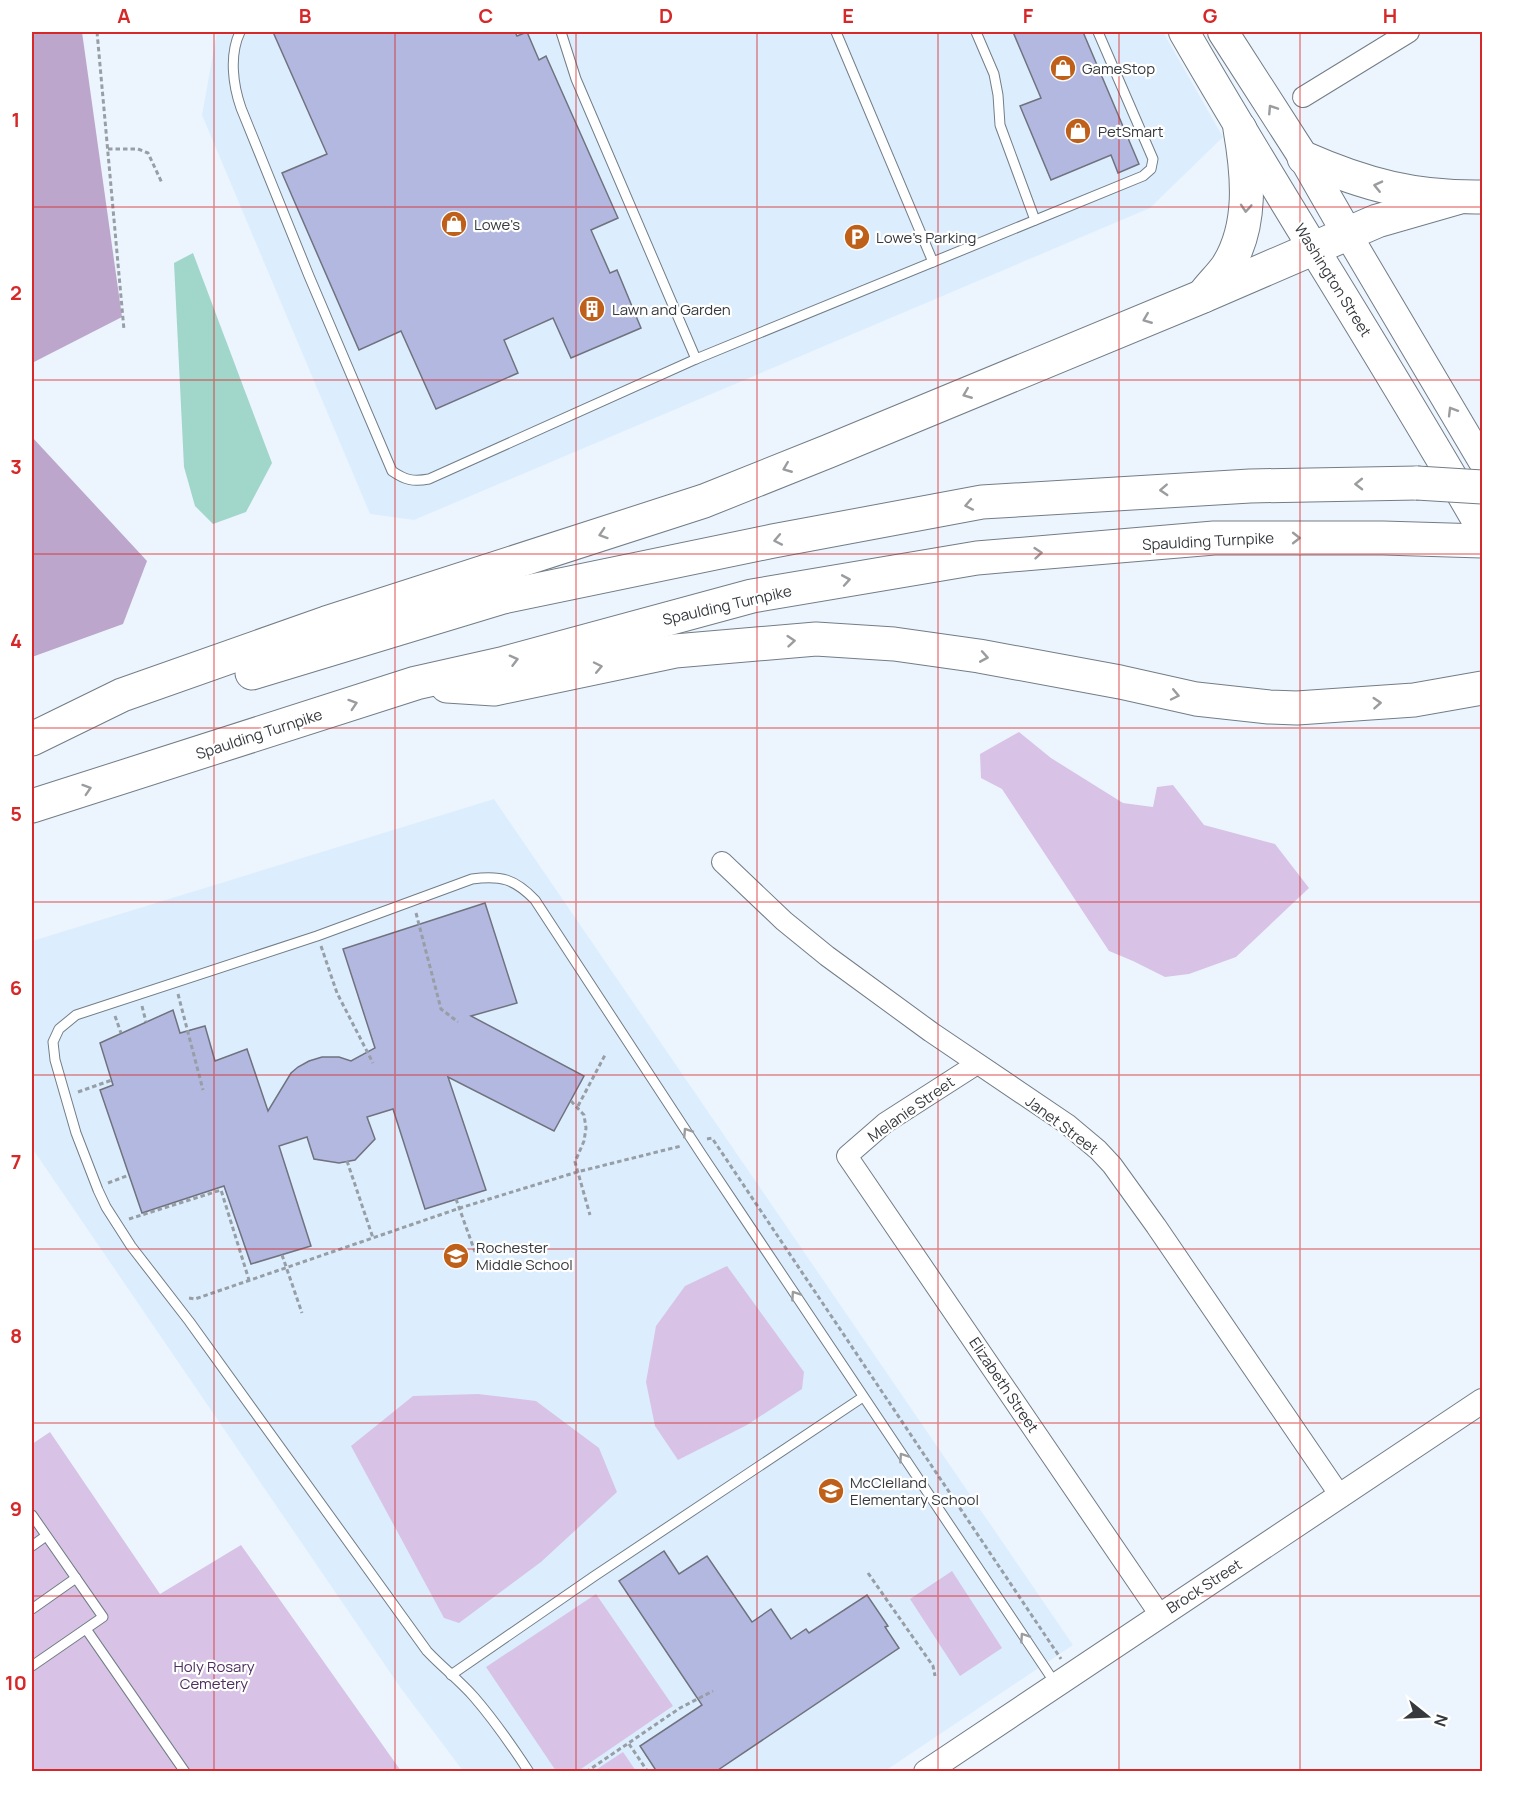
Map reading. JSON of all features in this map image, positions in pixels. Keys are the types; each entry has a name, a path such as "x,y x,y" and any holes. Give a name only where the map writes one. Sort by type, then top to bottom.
{"highway":[{"path":"1201,297 1227,267 1238,244 1245,219 1247,192 1240,129"},
{"path":"1304,158 1375,185 1470,197"},
{"path":"32,741 122,695 326,623 713,497 1315,250 1347,233 1396,215 1470,197"},
{"path":"32,741 290,660 503,597 784,539 982,502 1250,486 1417,483 1482,487"},
{"name":"Spaulding Turnpike","path":"32,807 416,683 505,663 752,596 978,558 1214,538 1383,538 1482,541"},
{"path":"416,683 494,689 675,651 816,639 894,644 979,656 1120,682 1173,695 1226,703 1297,708 1414,700 1482,688"},
{"path":"1414,700 1482,707"}],"main road":[{"name":"Washington Street","path":"1184,32 1240,129 1402,390 1482,529"},
{"path":"1223,32 1304,158 1482,461"}],"street":[{"path":"1303,97 1409,32"},
{"name":"Janet Street","path":"722,862 784,921 827,956 888,1002 1067,1124 1098,1150 1112,1165 1163,1236 1341,1497"},
{"name":"Melanie Street","path":"848,1156 885,1123 977,1064"},
{"name":"Elizabeth Street","path":"848,1156 1160,1615"},
{"name":"Brock Street","path":"926,1772 1482,1401"}],"lane":[{"path":"240,32 233,69 234,90 309,276 392,471 414,482 429,479 696,359 1143,176 1151,170 1153,159 1098,32"},
{"path":"561,32 576,79 696,359"},
{"path":"836,32 933,262"},
{"path":"976,32 994,74 1000,125 1035,220"},
{"path":"529,1772 499,1727 472,1695 427,1651 189,1321 131,1246 98,1190 76,1133 55,1060 54,1042 59,1029 76,1015 317,936 472,879 502,878 524,888 535,900 694,1143 1056,1685"},
{"path":"451,1676 593,1577 863,1397"},
{"path":"32,1515 103,1617 32,1666"},
{"path":"32,1546 46,1536"},
{"path":"32,1609 76,1578"},
{"path":"86,1629 185,1772"}],"path":[{"path":"97,32 124,330"},
{"path":"108,149 138,149 148,153 162,183"},
{"path":"411,901 420,924 420,935 441,1010 458,1022"},
{"path":"317,936 337,993 373,1063"},
{"path":"175,984 203,1090"},
{"path":"111,1004 122,1033"},
{"path":"578,1106 605,1055"},
{"path":"65,1096 112,1080"},
{"path":"571,1101 584,1115 586,1128 584,1141 575,1162 590,1215"},
{"path":"185,1297 195,1299 460,1208 577,1172 712,1138 1063,1661"},
{"path":"347,1161 373,1238"},
{"path":"109,1190 106,1183 129,1175"},
{"path":"124,1213 129,1219 221,1191 249,1280"},
{"path":"456,1199 475,1252"},
{"path":"282,1255 302,1313"},
{"path":"868,1573 933,1666 935,1676"},
{"path":"586,1772 680,1708 712,1691"},
{"path":"629,1744 648,1772"}],"shaded area":[{"path":"32,32 82,32 122,317 32,363"},
{"path":"217,32 1163,32 1223,137 1150,208 414,520 370,514 202,115"},
{"path":"193,253 272,463 246,512 213,524 195,506 184,467 174,263"},
{"path":"32,437 147,561 123,624 32,657"},
{"name":"Rochester Middle School","path":"494,799 1073,1645 885,1771 463,1771 400,1687 32,1148 32,941"}],"green space":[{"path":"1019,732 1051,758 1123,803 1153,807 1157,787 1173,785 1204,825 1275,844 1309,888 1236,957 1189,974 1165,977 1109,951 1002,789 981,778 980,754"},
{"path":"727,1266 804,1372 802,1389 747,1425 678,1460 655,1426 646,1382 656,1326 685,1286"},
{"path":"478,1394 536,1401 599,1448 617,1492 541,1562 459,1623 444,1618 351,1446 413,1396"},
{"name":"Holy Rosary Cemetery","path":"50,1432 160,1594 241,1545 401,1771 32,1771 32,1444"},
{"path":"952,1571 1002,1648 960,1676 910,1599"},
{"path":"596,1594 673,1706 578,1771 556,1771 486,1667"},
{"path":"623,1752 636,1771 594,1771"}],"building":[{"name":"Lowe's","path":"273,32 515,32 517,36 527,32 539,60 546,56 618,218 591,230 610,273 617,270 641,328 571,358 553,318 504,340 518,373 436,409 401,331 359,350 282,173 327,154"},
{"name":"PetSmart","path":"1013,32 1083,32 1139,164 1118,173 1111,155 1051,180 1020,106 1041,98"},
{"path":"485,903 517,1003 471,1016 584,1076 554,1131 448,1077 486,1190 425,1209 393,1109 367,1117 375,1139 355,1160 339,1163 314,1159 307,1137 279,1146 311,1246 251,1264 224,1186 142,1213 100,1090 113,1085 100,1043 173,1010 180,1033 205,1026 215,1061 247,1049 268,1111 291,1073 298,1067 322,1057 339,1057 351,1061 375,1048 343,949"},
{"path":"664,1551 679,1574 707,1556 752,1622 771,1609 791,1639 806,1629 809,1633 867,1595 888,1626 885,1627 899,1648 715,1772 657,1772 640,1746 702,1705 619,1581"}],"place":[{"name":"GameStop","path":"1063,68"},
{"name":"PetSmart","path":"1078,131"},
{"name":"Lowe's","path":"454,224"},
{"name":"Lowe's Parking","path":"857,237"},
{"name":"Lawn and Garden","path":"592,309"},
{"name":"Rochester Middle School","path":"456,1256"},
{"name":"McClelland Elementary School","path":"831,1491"}]}
